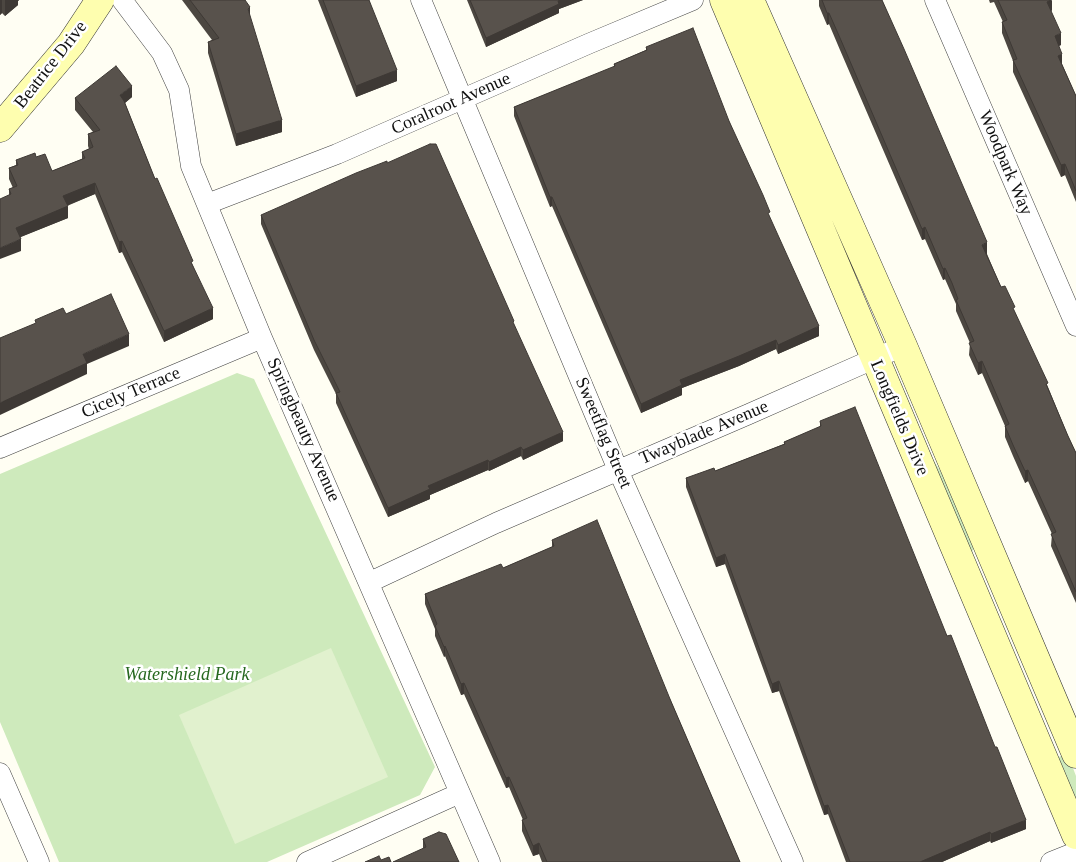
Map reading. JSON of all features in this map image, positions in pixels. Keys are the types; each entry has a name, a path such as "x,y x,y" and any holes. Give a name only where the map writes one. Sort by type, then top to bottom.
{"street":[{"name":"Beatrice Drive","path":"0,128 71,44 100,0"},
{"name":"Springbeauty Avenue","path":"122,0 162,53 179,90 191,166 262,338 370,582 490,862"},
{"name":"Sweetflag Street","path":"421,0 618,470 793,862"},
{"name":"Coralroot Avenue","path":"207,204 337,154 588,44 694,0"},
{"name":"Longfields Drive","path":"724,0 1076,835"},
{"name":"Longfields Drive","path":"750,0 903,346 1076,754"},
{"name":"Woodpark Way","path":"935,0 1076,326"},
{"name":"Cicely Terrace","path":"0,448 262,338"},
{"name":"Twayblade Avenue","path":"370,582 496,523 903,346"},
{"path":"0,773 39,862"},
{"path":"307,862 460,793"},
{"path":"1051,862 1076,852"}],"green space":[{"name":"Watershield Park","path":"237,373 254,379 435,767 420,795 267,862 59,862 0,722 0,474"},
{"path":"928,452 950,486 974,547 972,552 969,552"},
{"path":"331,648 388,777 235,844 179,715"},
{"path":"1061,756 1066,757 1071,763 1076,776 1076,808 1057,758"}],"building":[{"path":"190,0 245,0 250,7 248,9 282,120 236,134 208,42 219,38"},
{"path":"323,0 369,0 397,70 356,86"},
{"path":"470,0 561,0 558,1 559,4 486,38"},
{"path":"822,0 882,0 987,242 982,245 1001,287 1005,286 1015,307 1013,308 1048,383 1046,384 1076,453 1076,592 1051,534 1056,532 1028,470 1025,471 1013,445 1005,426 1009,424 982,361 978,363 969,343 974,341 956,300 958,299 952,283 945,268 943,269 925,227 922,229"},
{"path":"998,0 1051,0 1047,2 1061,33 1055,36 1062,54 1058,56 1076,96 1076,191 1065,164 1061,165 1013,60 1017,59 1002,22 1007,20"},
{"path":"693,28 729,121 819,326 778,345 776,340 680,380 682,385 641,404 552,197 550,197 514,107 615,66 614,64 647,50 646,47"},
{"path":"116,66 132,86 120,95 155,179 157,178 193,261 191,262 213,308 164,331 122,241 119,242 95,183 63,196 68,206 16,228 21,239 0,248 0,199 11,194 9,189 17,186 9,168 18,165 16,160 35,153 36,157 45,154 52,171 85,158 82,152 93,147 88,134 100,130 75,98"},
{"path":"430,144 436,144 563,432 523,450 521,447 489,462 488,460 428,486 430,489 388,508 336,393 340,392 314,340 261,215 356,173 387,161 387,163"},
{"path":"111,294 129,334 83,354 87,363 0,403 0,338 36,323 35,320 63,308 66,314"},
{"path":"855,407 947,636 951,635 1026,820 991,834 990,832 920,862 850,862 828,805 824,806 779,681 772,684 725,554 716,558 686,478 714,468 715,471 785,444 784,442 821,426 820,421"},
{"path":"597,520 670,699 740,862 547,862 539,843 533,846 522,820 527,818 509,777 506,778 464,683 461,684 435,626 437,624 425,594 501,564 503,568 554,546 552,540"},
{"path":"439,832 446,834 459,862 393,862 426,847 423,839"},
{"path":"379,856 381,860 389,857 391,862 365,862"}]}
